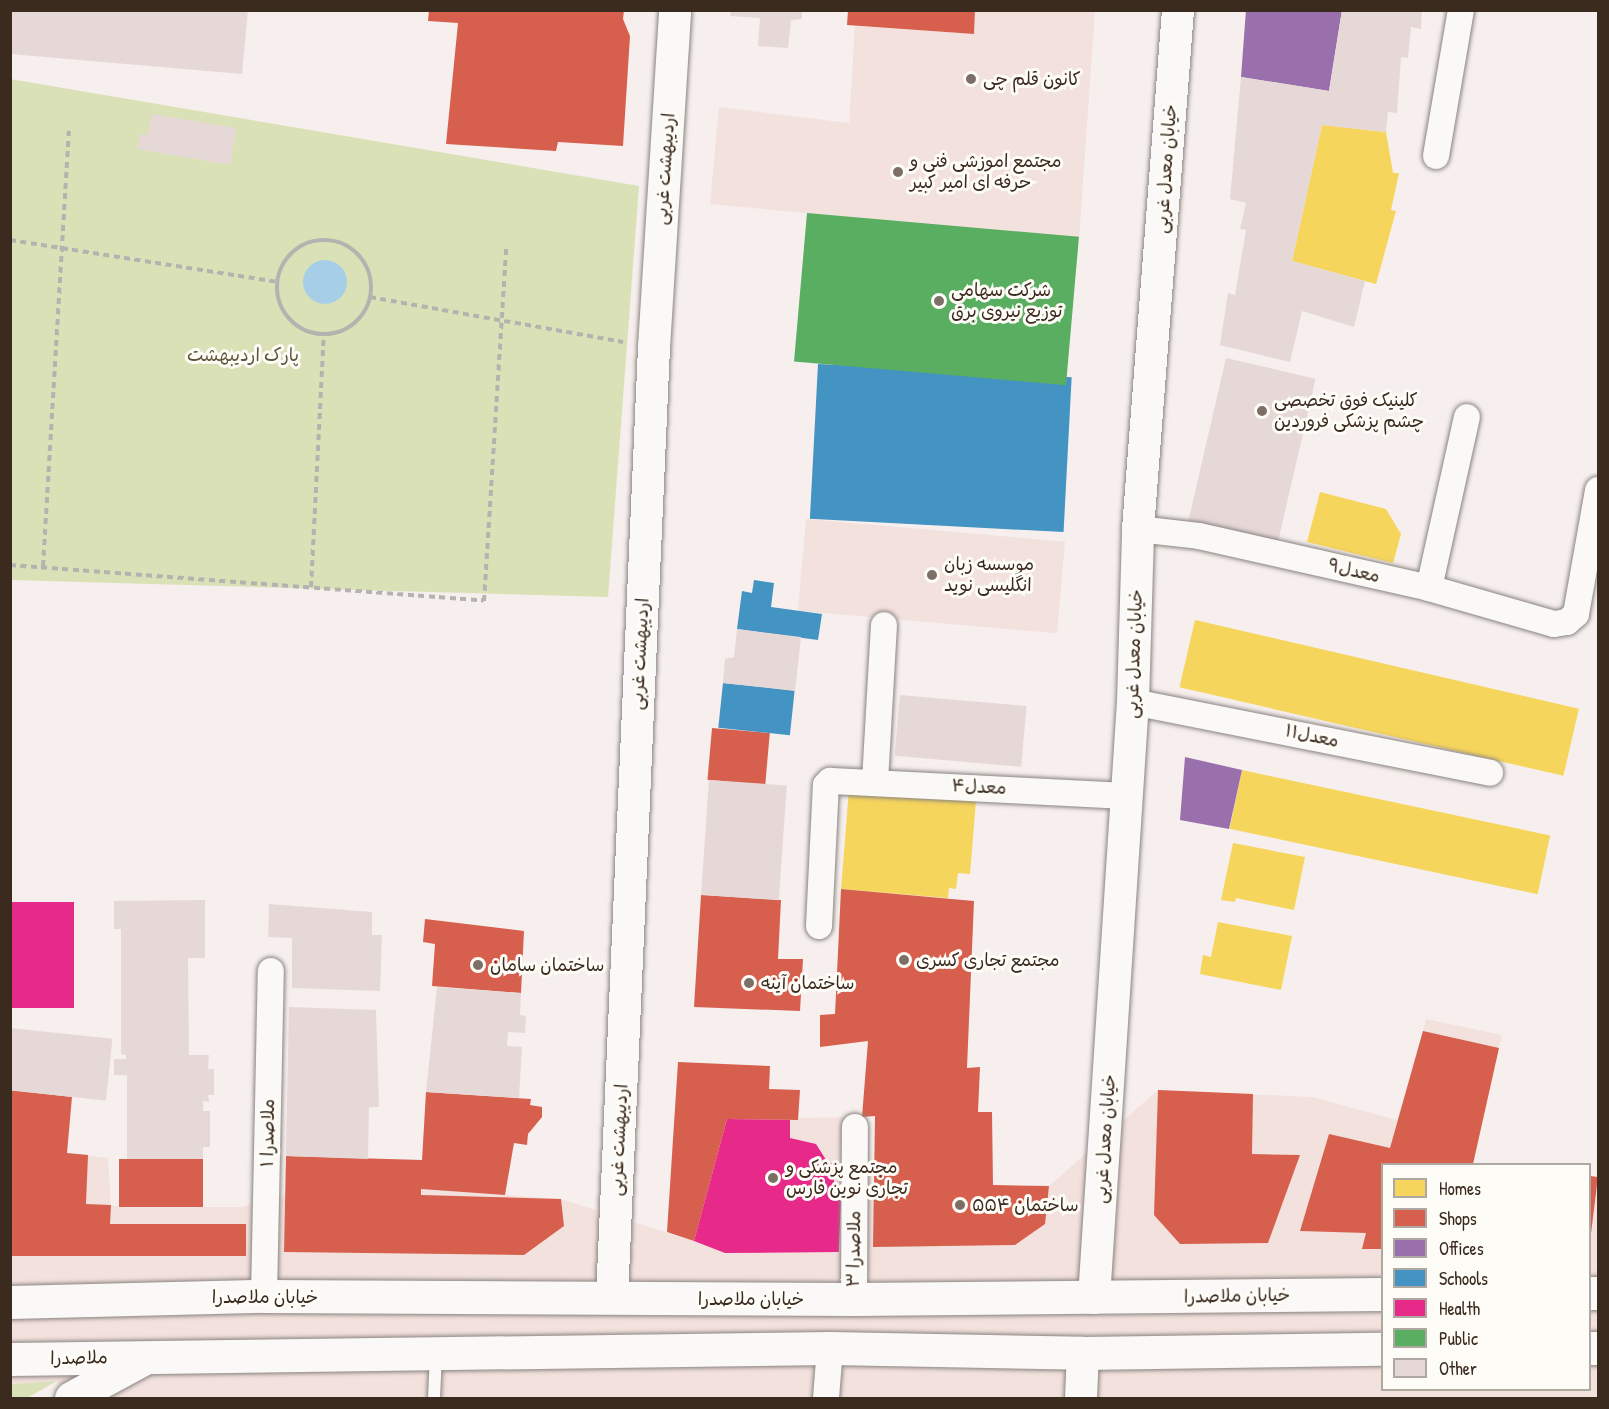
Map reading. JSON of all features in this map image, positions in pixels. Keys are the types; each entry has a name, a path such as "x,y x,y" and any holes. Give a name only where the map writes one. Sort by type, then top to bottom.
{"main road":[{"name":"خیابان ملاصدرا","path":"10,1302 264,1296 854,1299 1381,1294"},
{"path":"71,1398 148,1356 830,1348 1083,1353 1381,1349"},
{"name":"ملاصدرا","path":"10,1359 148,1356"}],"street":[{"name":"اردیبهشت غربی","path":"612,1298 653,359 675,10"},
{"name":"خیابان معدل غربی","path":"1094,1298 1128,796 1138,529 1178,10"},
{"path":"1436,156 1461,10"},
{"path":"1429,588 1467,417"},
{"name":"معدل۹","path":"1138,529 1199,536 1429,588 1554,624 1567,622 1576,614 1599,490"},
{"path":"875,781 884,625"},
{"name":"معدل۱۱","path":"1133,702 1490,773"},
{"name":"معدل۴","path":"819,926 826,786 830,781 875,781 1128,796"},
{"name":"۱ ملاصدرا","path":"264,1296 271,971"},
{"name":"۳ ملاصدرا","path":"854,1299 855,1127"},
{"path":"826,1398 830,1348"},
{"path":"1081,1398 1083,1353"}],"lane":[{"path":"434,1398 436,1354"}],"path":[{"path":"43,567 69,131"},
{"path":"10,240 277,282"},
{"path":"331,241 346,246 367,267 370,297 353,324 324,334 308,332 284,313 277,282 281,267 301,245 331,241"},
{"path":"10,565 311,586 484,601 506,248"},
{"path":"370,297 628,343"},
{"path":"311,586 324,334"}],"shaded area":[{"path":"975,11 1095,11 1079,239 710,204 719,107 849,123 855,26 974,34"},
{"name":"موسسه زبان انگلیسی نوید","path":"806,519 1065,542 1057,633 798,611"},
{"path":"1426,1019 1502,1035 1473,1163 1381,1163 1381,1391 1591,1391 1591,1176 1598,1177 1598,1398 77,1398 56,1381 11,1384 11,1148 108,1158 111,1205 119,1207 241,1207 284,1195 374,1197 421,1189 561,1199 693,1241 727,1119 862,1117 872,1186 1049,1186 1158,1090 1312,1097 1397,1120"}],"green space":[{"name":"پارک اردیبهشت","path":"10,79 639,186 608,597 11,580"},
{"path":"57,1381 27,1398 11,1398 11,1384"}],"water":[{"path":"325,260 340,267 347,282 340,297 325,304 310,297 303,282 310,267"}],"building: Homes":[{"path":"1322,125 1386,132 1393,173 1399,173 1391,210 1396,211 1376,284 1292,261"},
{"path":"1320,492 1386,509 1401,534 1393,563 1307,542"},
{"path":"1195,620 1579,709 1563,776 1179,687"},
{"path":"1242,770 1550,835 1538,894 1230,829"},
{"path":"849,789 976,800 970,874 958,873 956,889 949,888 948,898 841,889"},
{"path":"1233,843 1305,857 1294,910 1236,898 1235,902 1221,900"},
{"path":"1218,922 1292,936 1281,990 1200,974 1203,955 1211,957"}],"building: Shops":[{"path":"429,10 624,10 623,19 630,36 623,146 558,142 556,151 446,144 458,23 428,21"},
{"path":"848,10 975,10 974,34 847,25"},
{"path":"712,728 770,733 765,785 707,780"},
{"path":"841,889 974,901 967,1068 980,1067 978,1112 992,1112 993,1185 1049,1186 1045,1224 1015,1245 873,1247 875,1116 862,1117 868,1041 820,1047 820,1015 835,1014"},
{"path":"701,895 781,900 778,959 803,959 800,1011 694,1007"},
{"name":"ساختمان سامان","path":"425,919 524,931 521,993 432,986 435,944 423,942"},
{"path":"1423,1031 1499,1048 1473,1163 1381,1163 1381,1249 1362,1249 1366,1233 1300,1231 1329,1134 1390,1148"},
{"path":"678,1062 770,1066 769,1089 800,1090 798,1120 727,1119 694,1241 667,1232"},
{"path":"10,1090 72,1097 67,1153 88,1155 86,1204 111,1205 110,1224 246,1224 246,1256 10,1256"},
{"path":"1158,1090 1253,1094 1252,1154 1300,1155 1268,1243 1180,1244 1154,1215"},
{"path":"426,1092 531,1099 530,1105 542,1107 542,1117 528,1134 527,1145 514,1143 505,1195 421,1189 421,1195 561,1199 564,1226 524,1255 284,1252 286,1156 422,1160"},
{"path":"119,1159 203,1159 203,1207 119,1207"},
{"path":"1591,1176 1598,1177 1591,1233"}],"building: Offices":[{"path":"1246,10 1342,10 1329,91 1241,77"},
{"path":"1185,757 1242,770 1229,829 1180,820"}],"building: Schools":[{"path":"818,364 1072,377 1064,532 810,519"},
{"path":"754,580 774,583 771,607 822,614 818,640 737,629 742,591 752,593"},
{"path":"723,683 795,691 790,735 718,728"}],"building: Health":[{"path":"12,902 74,902 74,1008 12,1008"},
{"name":"مجتمع پزشکی و تجاری نوین فارس","path":"727,1119 790,1120 790,1138 816,1144 828,1163 834,1164 834,1192 841,1193 839,1252 725,1253 694,1241"}],"building: Public":[{"name":"شرکت سهامی توزیع نیروی برق","path":"807,213 1079,237 1066,385 794,361"}],"building: Other":[{"path":"10,10 248,10 242,74 10,54"},
{"path":"731,10 802,10 802,19 791,20 788,48 758,46 760,18 730,16"},
{"path":"1342,10 1422,10 1421,29 1411,27 1408,58 1401,57 1397,113 1388,112 1386,132 1322,125 1292,261 1365,281 1354,327 1302,311 1290,362 1220,345 1228,293 1235,295 1246,230 1240,229 1246,203 1230,199 1241,77 1329,91"},
{"path":"152,114 236,128 230,165 137,149 140,134 148,135"},
{"path":"1226,358 1316,379 1278,542 1188,522"},
{"path":"737,629 801,637 795,691 723,683 725,659 734,657"},
{"path":"900,695 1027,706 1021,767 895,756"},
{"path":"709,780 787,785 779,900 701,895"},
{"path":"205,900 205,958 188,958 189,1055 209,1055 208,1069 214,1069 214,1095 208,1095 209,1102 203,1101 203,1111 210,1111 210,1147 203,1147 203,1159 127,1159 127,1075 114,1075 114,1059 126,1059 126,1055 121,1054 121,929 114,929 114,901"},
{"path":"269,904 372,912 372,935 382,935 380,991 292,988 292,938 268,937"},
{"path":"437,987 521,993 520,1015 526,1016 525,1033 508,1032 507,1046 522,1047 519,1098 426,1092"},
{"path":"289,1007 376,1010 379,1107 369,1107 368,1159 286,1156"},
{"path":"10,1028 112,1039 106,1100 10,1090"}],"place":[{"name":"کانون قلم چی","path":"971,79"},
{"name":"مجتمع اموزشی فنی و حرفه ای امیر کبیر","path":"898,172"},
{"name":"شرکت سهامی توزیع نیروی برق","path":"939,301"},
{"name":"کلینیک فوق تخصصی چشم پزشکی فروردین","path":"1262,411"},
{"name":"موسسه زبان انگلیسی نوید","path":"932,575"},
{"name":"مجتمع تجاری کسری","path":"904,960"},
{"name":"ساختمان سامان","path":"478,965"},
{"name":"ساختمان آینه","path":"749,983"},
{"name":"مجتمع پزشکی و تجاری نوین فارس","path":"773,1178"},
{"name":"ساختمان ۵۵۴","path":"960,1205"}]}
